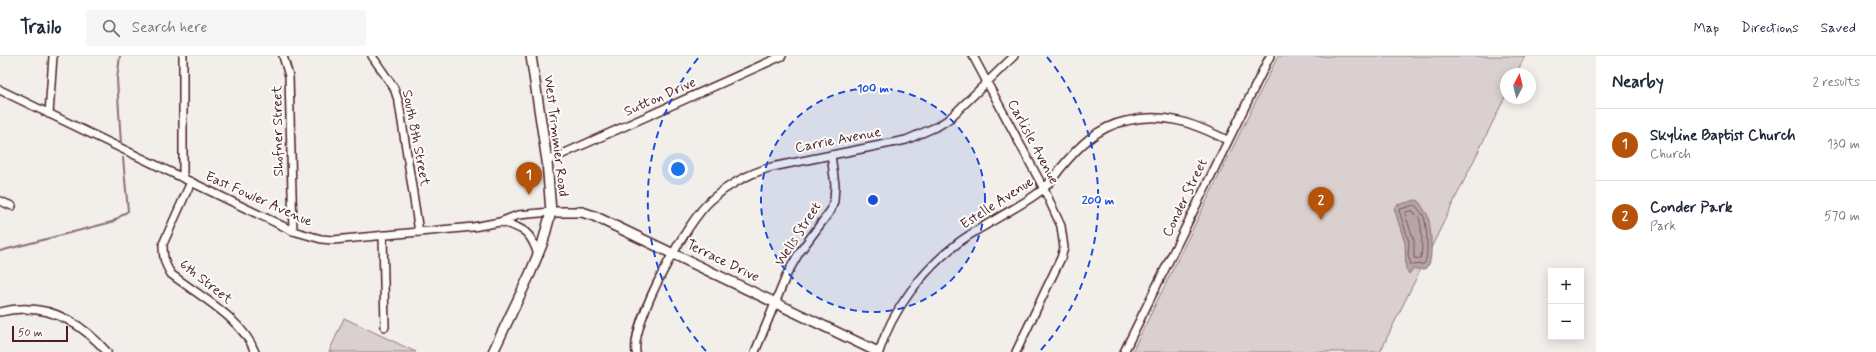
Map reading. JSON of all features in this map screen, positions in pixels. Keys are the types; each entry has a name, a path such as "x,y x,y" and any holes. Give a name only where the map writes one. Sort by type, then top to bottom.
{"street":[{"path":"49,114 53,56"},
{"path":"183,56 183,178"},
{"name":"Shofner Street","path":"284,56 289,76 293,231"},
{"name":"South 8th Street","path":"372,56 394,88 398,103 419,232"},
{"name":"West Trimmier Road","path":"493,352 538,255 551,212 547,161 531,56"},
{"name":"Sutton Drive","path":"547,161 782,56"},
{"name":"Carlisle Avenue","path":"973,56 1044,189 1061,226 1064,248 1016,352"},
{"name":"Carrie Avenue","path":"635,351 644,315 673,253 700,212 711,200 756,171 906,140 926,132 948,119 1014,56"},
{"name":"Conder Street","path":"1124,352 1227,140 1270,56"},
{"name":"East Fowler Avenue","path":"0,90 293,231 322,239 333,240 474,227 500,222 518,215 551,212"},
{"name":"Estelle Avenue","path":"878,352 885,334 897,312 930,270 958,243 1044,189 1083,142 1102,130 1125,121 1153,117 1174,119 1194,124 1227,140"},
{"name":"Wells Street","path":"755,352 774,302 796,258 832,205 835,185 832,155"},
{"name":"6th Street","path":"191,182 163,244 165,264 171,274 230,318 244,331 255,352"},
{"path":"0,201 12,206"},
{"name":"Terrace Drive","path":"551,212 582,212 594,216 878,352"},
{"path":"500,222 519,227 526,232 532,239 538,255"},
{"path":"383,235 385,327"},
{"path":"0,312 41,310 54,313 76,324 92,335 107,352"}],"shaded area":[{"path":"1278,56 1525,56 1519,68 1500,68 1500,104 1502,104 1380,352 1132,352"},
{"path":"344,318 416,352 329,352"}],"water":[{"path":"1416,200 1419,201 1427,214 1430,224 1431,254 1429,264 1425,269 1413,269 1409,274 1406,269 1405,243 1394,208 1397,205"}],"waterway":[{"path":"120,56 117,79 121,144"},
{"path":"0,251 112,222 128,211 123,158"}],"place":[{"name":"Skyline Baptist Church","path":"529,195"},
{"name":"Conder Park","path":"1321,220"}]}
